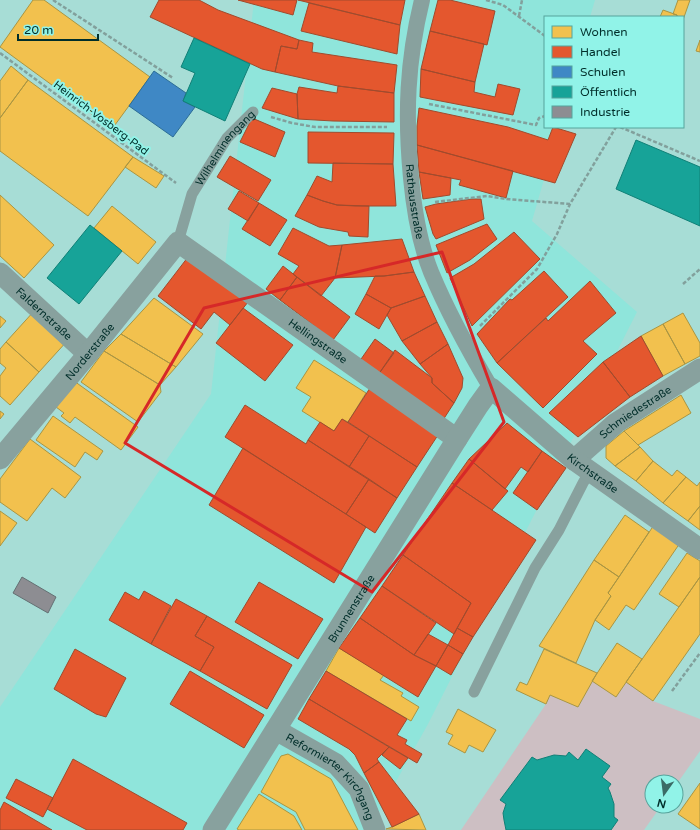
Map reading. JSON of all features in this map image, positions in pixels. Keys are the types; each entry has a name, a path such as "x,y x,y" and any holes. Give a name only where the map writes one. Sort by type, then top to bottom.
{"street":[{"name":"Rathausstraße","path":"422,0 412,50 407,101 407,126 414,205 419,231 431,271 461,337 491,388"},
{"name":"Norderstraße","path":"0,460 178,242"},
{"name":"Hellingstraße","path":"178,242 457,439"},
{"name":"Faldernstraße","path":"0,273 88,354"},
{"name":"Schmiedestraße","path":"582,465 616,423 700,370"},
{"name":"Brunnenstraße","path":"213,830 457,439 491,388"},
{"name":"Kirchstraße","path":"491,388 582,465 700,549"},
{"name":"Reformierter Kirchgang","path":"276,730 336,764 359,790 375,830"}],"lane":[{"name":"Wilhelminengang","path":"178,242 192,194 227,138 253,112"},
{"path":"474,692 536,568 559,530 583,483 582,465"}],"path":[{"path":"53,0 173,78"},
{"path":"486,0 503,4 544,35"},
{"path":"519,16 522,0"},
{"name":"Heinrich-Vosberg-Pad","path":"0,53 192,194"},
{"path":"407,101 536,125 539,118 544,116"},
{"name":"Wilhelminengang","path":"253,112 292,123 315,127 407,126"},
{"path":"461,337 475,332 537,269 557,234 570,204 615,128"},
{"path":"622,128 700,161"},
{"path":"414,205 487,196 570,204"},
{"path":"683,284 700,269"},
{"path":"672,691 700,653"}],"highlighted area":[{"path":"442,252 504,422 372,592 125,443 204,308"}],"shaded area":[{"path":"254,0 595,0 590,16 544,16 544,128 559,128 532,221 637,312 428,724 369,830 0,830 0,707 211,394"},
{"path":"592,681 616,697 626,682 653,701 700,719 700,751 684,774 644,774 644,814 655,814 644,830 461,830 546,704 550,695 578,707"}],"building: Wohnen":[{"path":"33,0 44,0 150,77 112,129 0,47"},
{"path":"678,0 690,0 684,17 673,14"},
{"path":"663,10 677,15 677,16 660,16"},
{"path":"700,40 700,52 696,51"},
{"path":"11,66 28,80 0,118 0,81"},
{"path":"28,80 133,157 88,216 0,151 0,118"},
{"path":"133,157 164,176 156,188 125,167"},
{"path":"0,195 54,245 24,278 0,256"},
{"path":"112,206 156,242 138,264 94,228"},
{"path":"154,298 203,334 176,367 121,334"},
{"path":"35,310 68,340 39,372 6,342"},
{"path":"683,313 700,343 700,356 685,364 663,324"},
{"path":"0,316 6,321 0,328"},
{"path":"663,324 685,364 663,376 641,336"},
{"path":"121,334 176,367 160,385 104,351"},
{"path":"6,342 39,372 10,405 0,396 0,376 6,368 0,363 0,349"},
{"path":"104,351 160,385 161,392 138,422 81,382"},
{"path":"314,360 366,393 348,422 342,419 334,431 302,411 311,397 296,388"},
{"path":"74,381 138,427 121,450 75,417 70,423 61,416 64,413 56,407"},
{"path":"681,395 691,413 638,445 624,431"},
{"path":"0,411 4,414 0,419"},
{"path":"53,416 103,451 97,460 85,452 75,467 36,440"},
{"path":"624,431 640,447 615,466 606,458 606,446"},
{"path":"30,439 81,477 65,498 52,488 27,521 0,502 0,479"},
{"path":"640,447 653,461 636,481 615,466"},
{"path":"653,461 672,476 677,470 686,477 663,503 636,481"},
{"path":"686,477 697,486 700,482 700,506 688,521 663,503"},
{"path":"700,506 700,530 688,521"},
{"path":"0,511 17,523 0,546"},
{"path":"625,515 649,532 619,577 594,560"},
{"path":"654,525 680,543 634,610 626,605 609,630 595,620 611,596 608,593"},
{"path":"687,553 700,561 700,577 679,607 659,594"},
{"path":"594,560 619,577 608,593 611,596 595,620 576,663 539,646"},
{"path":"700,577 700,634 653,701 626,682"},
{"path":"617,643 642,659 616,697 592,681"},
{"path":"339,648 384,675 380,680 403,693 401,696 419,707 411,721 326,671"},
{"path":"544,649 597,673 578,707 550,695 546,704 516,690 520,682 527,685"},
{"path":"458,709 496,730 483,752 469,745 465,753 448,744 453,735 446,732"},
{"path":"288,754 331,779 358,830 305,830 296,812 261,792 281,756"},
{"path":"700,783 700,829 678,814 684,814 684,806"},
{"path":"259,794 294,816 302,830 237,829"},
{"path":"419,814 426,830 386,829 392,827"}],"building: Handel":[{"path":"159,0 199,0 218,10 299,40 297,49 281,46 275,72 262,69 150,17"},
{"path":"238,0 297,0 293,15"},
{"path":"298,0 405,0 400,25"},
{"path":"438,0 450,0 495,11 487,45 430,31"},
{"path":"309,3 400,25 397,54 301,31"},
{"path":"430,31 484,44 475,82 421,69"},
{"path":"299,40 313,43 312,52 397,65 394,93 338,86 275,72 281,46 297,49"},
{"path":"421,69 475,82 474,92 495,97 498,84 520,89 513,115 420,97"},
{"path":"338,86 394,93 394,122 298,119 297,94 299,87 337,93"},
{"path":"272,88 297,94 298,119 262,108"},
{"path":"419,108 508,127 548,140 553,128 576,134 555,183 417,145"},
{"path":"252,118 285,132 275,157 240,142"},
{"path":"308,132 394,133 393,164 308,163"},
{"path":"417,145 513,171 506,198 459,185 461,180 419,172"},
{"path":"230,156 271,180 258,201 217,177"},
{"path":"333,163 393,164 396,206 337,205 307,195 317,176 332,182"},
{"path":"419,172 451,178 450,195 423,199"},
{"path":"239,191 259,203 248,221 228,209"},
{"path":"307,195 337,205 369,206 368,237 349,236 348,232 319,227 295,216"},
{"path":"472,199 481,199 484,219 436,239 433,234 425,207"},
{"path":"259,203 287,220 270,246 242,229"},
{"path":"487,224 497,239 470,260 447,273 436,245"},
{"path":"293,228 329,246 342,245 335,278 321,296 293,274 299,266 278,254"},
{"path":"514,232 540,259 472,326 450,278 474,264"},
{"path":"402,239 414,272 384,276 335,278 342,245"},
{"path":"188,257 248,302 230,325 214,312 201,329 158,296"},
{"path":"283,266 297,277 280,300 266,289"},
{"path":"544,271 568,297 497,363 477,334 510,299 512,300"},
{"path":"414,272 425,296 391,308 366,294 375,276"},
{"path":"297,277 350,317 333,340 280,300"},
{"path":"590,281 616,313 583,341 597,354 543,408 497,363 546,318 548,321"},
{"path":"366,294 391,308 379,329 355,314"},
{"path":"425,296 437,322 402,341 387,315 391,308"},
{"path":"243,308 293,345 265,381 216,343"},
{"path":"437,322 448,344 420,364 402,341"},
{"path":"641,336 663,376 630,397 603,362"},
{"path":"375,339 394,353 378,375 359,362"},
{"path":"448,344 463,378 462,388 454,403 432,383 432,378 420,364"},
{"path":"395,350 432,378 432,383 454,403 443,420 378,375"},
{"path":"603,362 630,397 578,437 549,413"},
{"path":"370,388 440,432 417,467 348,422"},
{"path":"245,405 306,444 308,440 369,479 346,514 225,437"},
{"path":"342,419 369,436 349,467 308,440 320,422 334,431"},
{"path":"507,423 542,451 528,472 521,467 505,489 469,459"},
{"path":"369,436 417,467 397,498 349,467"},
{"path":"243,448 366,527 334,583 209,505"},
{"path":"542,451 566,468 537,510 513,493"},
{"path":"469,459 508,491 492,510 452,483"},
{"path":"369,479 397,498 375,533 346,514"},
{"path":"452,483 536,540 473,637 457,628 471,603 403,555"},
{"path":"403,555 471,603 454,634 382,586"},
{"path":"259,582 323,619 298,659 235,622"},
{"path":"382,586 436,623 414,655 360,618"},
{"path":"144,591 171,606 151,644 109,620 125,592 139,600"},
{"path":"176,599 207,616 195,636 214,647 200,671 151,644"},
{"path":"207,616 292,665 267,709 200,671 214,647 195,636"},
{"path":"360,618 414,655 436,666 418,697 339,648"},
{"path":"457,628 473,637 463,654 448,645"},
{"path":"428,634 448,645 436,666 414,655"},
{"path":"448,645 463,654 451,675 436,666"},
{"path":"75,649 126,678 106,717 96,714 54,689"},
{"path":"190,671 264,715 244,748 170,704"},
{"path":"326,671 407,719 397,735 407,740 405,744 422,754 417,763 309,699"},
{"path":"309,699 389,747 377,759 379,762 364,773 355,755 349,749 298,719"},
{"path":"389,747 408,758 400,769 382,755"},
{"path":"73,759 187,823 183,830 87,830 47,809"},
{"path":"379,762 419,814 392,827 364,773"},
{"path":"16,779 53,798 43,817 6,798"},
{"path":"4,802 52,830 0,830 0,810"}],"building: Schulen":[{"path":"154,71 186,93 183,101 195,107 173,137 129,106"}],"building: Öffentlich":[{"path":"194,38 250,64 225,121 183,101 195,73 181,67"},
{"path":"636,140 700,167 700,226 616,189"},
{"path":"90,225 122,251 79,304 47,278"},
{"path":"586,749 610,766 602,777 611,784 608,788 614,804 614,817 618,820 611,830 506,830 503,813 506,804 500,800 532,757 537,760 554,755 566,756 569,752 578,760"}],"building: Industrie":[{"path":"22,577 56,597 48,613 13,593"}]}
